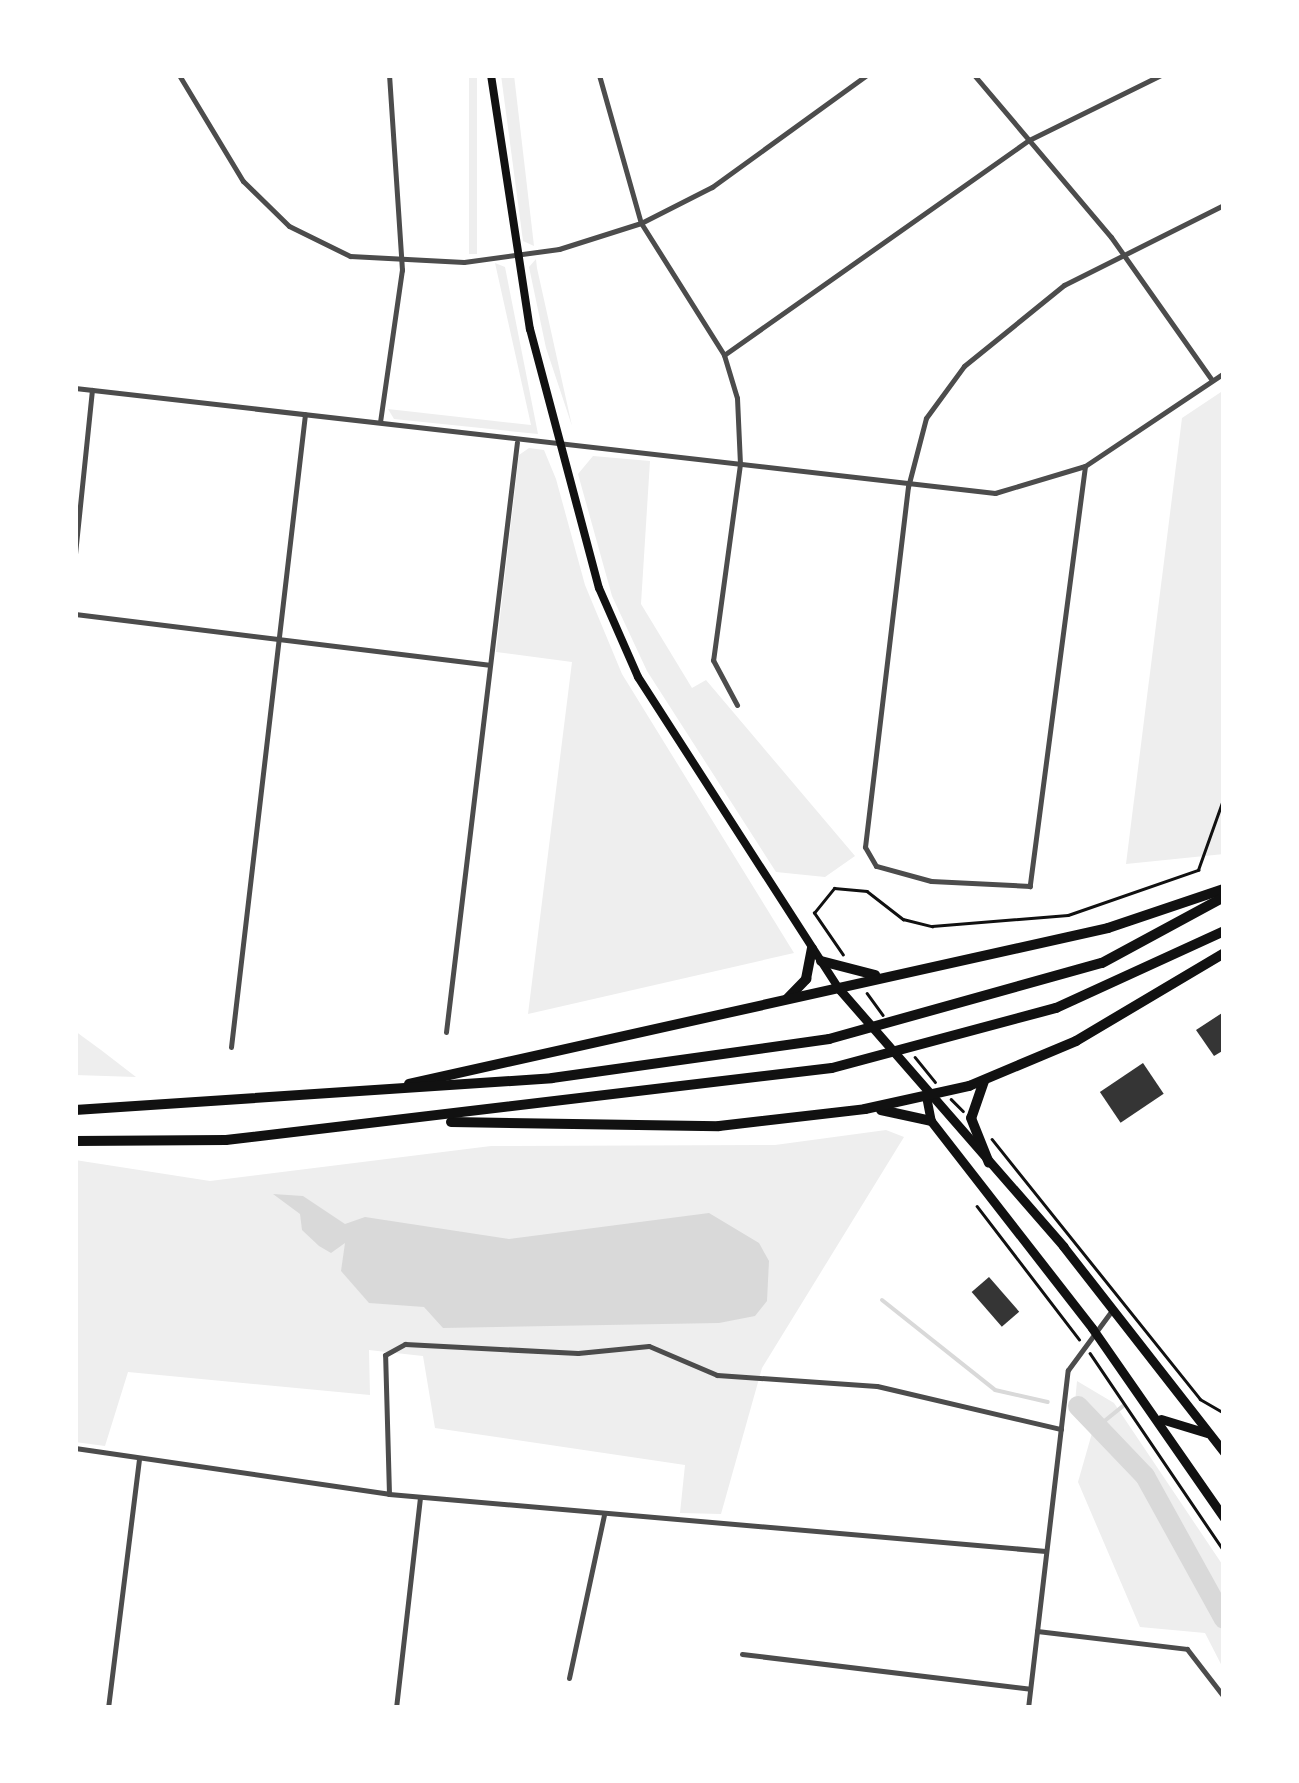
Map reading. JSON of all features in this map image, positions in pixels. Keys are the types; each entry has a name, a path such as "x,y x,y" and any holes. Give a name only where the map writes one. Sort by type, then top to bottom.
{"highway":[{"path":"354,1096 840,990 859,980 1108,928 1224,888"},
{"path":"75,1110 354,1096 828,1039 910,1020 1102,963 1224,898"},
{"path":"75,1142 226,1140 832,1068 1056,1008 1224,931"},
{"path":"781,1003 806,979 812,949"},
{"path":"400,1122 719,1126 865,1109 986,1079 1076,1041 1224,953"},
{"path":"821,961 859,980"},
{"path":"986,1079 972,1112 989,1163"},
{"path":"865,1109 931,1122"}],"main road":[{"path":"491,75 516,257 560,447 623,649 840,990 926,1096 989,1163 1113,1309 1224,1452"},
{"path":"926,1096 931,1122 1092,1328 1224,1518"},
{"path":"1158,1418 1207,1432"}],"street":[{"path":"178,75 272,213 334,251 402,258 516,257 641,222 712,187 867,75"},
{"path":"380,422 402,258 388,75"},
{"path":"599,75 641,222 724,355 740,464 714,660 737,705"},
{"path":"974,75 1122,251 1212,380"},
{"path":"724,355 1029,140 1161,75"},
{"path":"1084,466 1039,860 1030,886 1014,892 931,882 876,866 865,852 908,487 926,418 964,366 1122,251 1224,205"},
{"path":"75,388 380,422 516,442 995,494 1084,466 1224,373"},
{"path":"75,554 92,390"},
{"path":"231,1047 305,413"},
{"path":"446,1032 516,442"},
{"path":"75,614 489,665"},
{"path":"1028,1708 1068,1370 1092,1328 1113,1309"},
{"path":"388,1494 385,1355 398,1346 578,1353 649,1346 717,1374 876,1386 1061,1429"},
{"path":"75,1448 420,1498 1046,1551"},
{"path":"108,1708 139,1458"},
{"path":"396,1708 420,1498"},
{"path":"569,1678 604,1515"},
{"path":"1036,1630 1187,1649 1224,1697"},
{"path":"742,1654 1030,1689"}],"path":[{"path":"886,1019 859,980 860,961 840,953 814,913 845,885 932,926 1068,915 1198,870 1224,797"},
{"path":"909,1049 944,1092 972,1112"},
{"path":"985,1130 1200,1399 1224,1412"},
{"path":"977,1206 1083,1344 1224,1551"}],"shaded area":[{"path":"469,75 477,75 477,254 469,254"},
{"path":"501,75 514,75 534,246 523,241"},
{"path":"536,259 572,426 546,348 529,267"},
{"path":"495,263 505,267 538,434 394,419 388,409 531,425"},
{"path":"1224,390 1224,854 1126,864 1182,418"},
{"path":"529,448 544,450 556,479 585,585 622,674 794,953 528,1014 572,662 496,652 519,455"},
{"path":"593,456 650,461 641,604 692,688 706,680 855,856 825,877 776,872 647,671 612,596 578,474"},
{"path":"75,1031 101,1050 136,1077 75,1075"},
{"path":"886,1130 904,1137 762,1368 721,1514 680,1513 685,1465 435,1428 423,1356 369,1350 370,1395 128,1372 105,1446 75,1442 75,1160 210,1181 491,1146 775,1145"},
{"path":"273,1194 303,1196 345,1224 365,1217 509,1239 709,1213 759,1243 769,1261 767,1301 755,1316 719,1323 443,1328 424,1307 369,1303 341,1271 345,1243 331,1253 319,1246 302,1230 300,1214"},
{"path":"1077,1381 1114,1403 1224,1567 1224,1670 1205,1633 1140,1627 1078,1482 1094,1426 1074,1413"}],"building":[{"path":"1222,1013 1224,1050 1214,1056 1196,1030"},
{"path":"1143,1063 1164,1094 1121,1123 1100,1092"},
{"path":"989,1277 1019,1312 1002,1327 972,1292"}],"waterway":[{"path":"882,1300 995,1390 1048,1402"},
{"path":"1102,1423 1124,1405"},
{"path":"1078,1406 1145,1476 1224,1619"}]}
